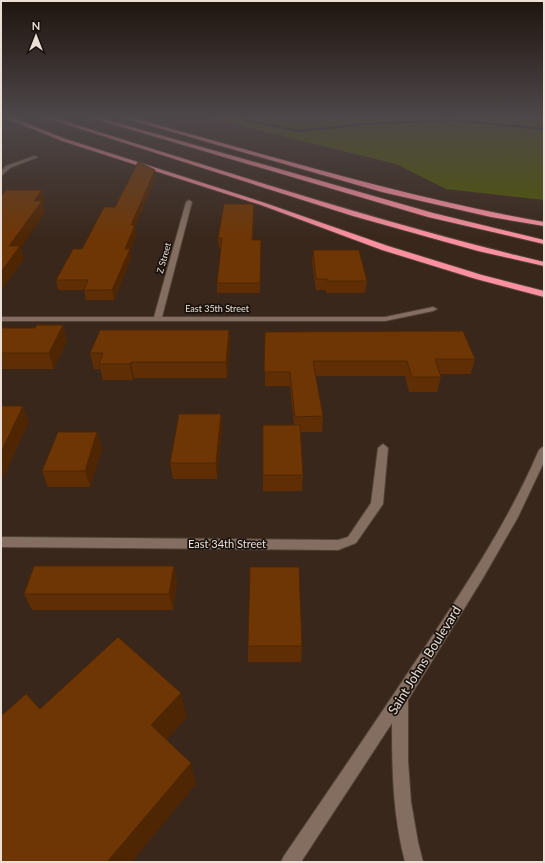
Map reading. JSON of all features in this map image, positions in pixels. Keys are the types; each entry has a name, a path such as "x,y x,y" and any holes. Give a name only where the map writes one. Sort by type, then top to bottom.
{"highway":[{"path":"118,157 263,204 385,248 451,269 544,294"},
{"path":"173,157 360,216 481,250 544,264"},
{"path":"230,157 431,215 544,242"},
{"path":"269,157 399,193 488,214 544,224"}],"street":[{"path":"1,174 8,167 35,157"},
{"name":"Z Street","path":"157,319 189,202"},
{"name":"East 35th Street","path":"1,319 385,319 433,309"},
{"name":"East 34th Street","path":"1,542 338,545 352,540 377,504 383,448"},
{"name":"Saint Johns Boulevard","path":"290,862 400,699 494,549 536,470 544,450"},
{"path":"400,699 400,780 408,840 414,862"}],"green space":[{"path":"369,157 544,157 544,200 446,189 396,164"}],"building":[{"path":"138,162 155,170 131,225 135,225 125,249 130,249 112,290 84,290 88,280 56,280 73,249 82,249 104,207 115,207"},
{"path":"6,190 42,190 34,201 42,201 9,246 20,246 1,272 1,196"},
{"path":"224,204 254,204 252,240 261,240 260,283 217,283 222,238 218,238"},
{"path":"313,250 359,250 367,281 327,281 327,279 316,279"},
{"path":"37,325 63,325 49,353 1,353 1,328 35,328"},
{"path":"100,330 229,330 226,362 131,362 130,364 99,364 103,353 90,353"},
{"path":"463,331 475,359 435,359 441,377 412,377 407,361 313,361 323,416 295,417 290,372 264,372 265,332"},
{"path":"1,406 23,406 1,452"},
{"path":"179,414 221,414 216,463 170,463"},
{"path":"263,425 300,425 303,475 263,475"},
{"path":"58,432 97,432 85,471 42,471"},
{"path":"34,566 174,566 169,594 24,594"},
{"path":"250,567 299,567 302,646 248,646"},
{"path":"118,637 181,693 151,725 191,763 107,862 1,862 1,716 26,694 40,709"}]}
